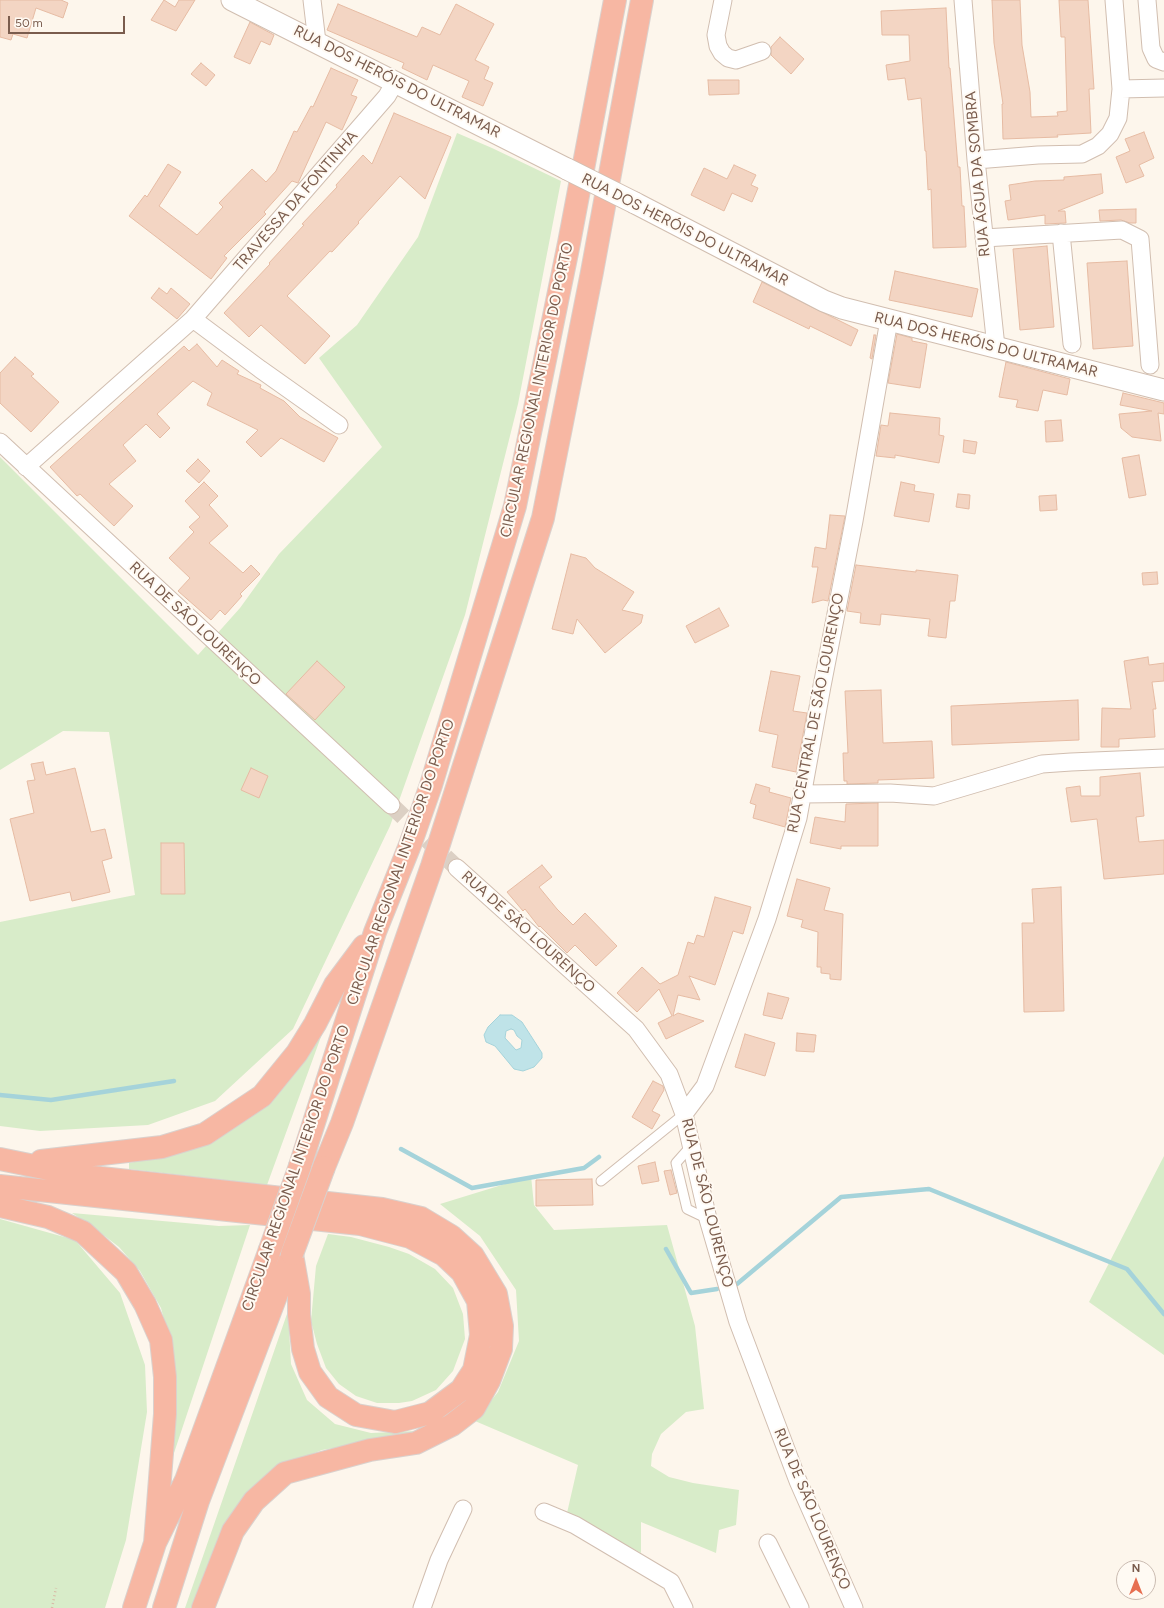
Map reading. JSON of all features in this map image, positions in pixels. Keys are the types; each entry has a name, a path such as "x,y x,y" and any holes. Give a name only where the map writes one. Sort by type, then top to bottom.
{"highway":[{"name":"CIRCULAR REGIONAL INTERIOR DO PORTO","path":"134,1608 155,1543 186,1480 300,1166 375,932 410,844 431,785 515,506 569,243 615,0"},
{"name":"CIRCULAR REGIONAL INTERIOR DO PORTO","path":"164,1608 198,1501 342,1123 432,866 544,518 594,264 642,0"},
{"path":"24,1163 162,1147 205,1134 262,1096 297,1053 315,1024 335,985 375,932"},
{"path":"0,1158 83,1176 382,1209 421,1218 451,1236 473,1256 496,1294 502,1326 501,1348 489,1381 474,1408 452,1425 416,1443 370,1450 285,1473 254,1501 233,1530 203,1608"},
{"path":"0,1186 360,1224 410,1237 444,1255 462,1272 478,1301 481,1335 474,1370 461,1390 430,1413 395,1422 356,1415 328,1397 310,1372 303,1348 299,1315 299,1294 292,1254"},
{"path":"0,1206 48,1217 82,1232 126,1272 146,1304 161,1340 164,1377 165,1414 155,1543"}],"street":[{"name":"RUA DOS HERÓIS DO ULTRAMAR","path":"232,0 635,203 824,301 842,308 1164,390"},
{"path":"312,0 317,42"},
{"path":"722,0 716,35 718,46 722,53 728,58 736,60 762,51"},
{"name":"RUA ÁGUA DA SOMBRA","path":"963,0 976,160 996,347"},
{"path":"976,160 1082,154 1098,146 1110,134 1118,118 1121,89 1114,0"},
{"path":"1147,0 1151,48 1156,59 1164,62"},
{"name":"TRAVESSA DA FONTINHA","path":"26,467 193,319 387,96 395,82"},
{"path":"1121,89 1164,88"},
{"path":"984,238 1122,230 1140,239 1150,365"},
{"path":"1061,233 1072,344"},
{"path":"193,319 339,425"},
{"name":"RUA CENTRAL DE SÃO LOURENÇO","path":"684,1114 705,1086 711,1072 767,919 798,818 854,521 889,320"},
{"name":"RUA DE SÃO LOURENÇO","path":"0,443 391,805"},
{"path":"803,794 890,793 934,796 1042,764 1164,758"},
{"name":"RUA DE SÃO LOURENÇO","path":"457,868 636,1029 668,1074 684,1114 708,1219 743,1337 798,1481 854,1608"},
{"path":"422,1608 439,1560 463,1509"},
{"path":"544,1512 575,1524 671,1582 684,1608"},
{"path":"768,1543 800,1608"}],"lane":[{"path":"601,1181 684,1114"}],"path":[{"path":"52,1608 56,1588"}],"green space":[{"path":"457,133 561,181 518,404 465,615 390,826 293,1029 215,1101 148,1125 40,1131 0,1126 0,922 135,895 109,732 63,731 0,770 0,457 198,655 240,608 279,554 382,447 319,358 357,325 418,237"},
{"path":"330,1012 267,1185 129,1169 129,1163 169,1155 218,1137"},
{"path":"1164,1156 1164,1355 1089,1302"},
{"path":"531,1176 534,1205 554,1230 667,1225 695,1326 704,1409 686,1412 661,1434 652,1454 651,1466 669,1477 693,1483 739,1490 736,1525 719,1530 716,1553 641,1522 641,1553 567,1513 578,1465 475,1421 498,1392 519,1341 516,1290 480,1236 440,1204"},
{"path":"72,1213 219,1226 250,1225 171,1462 173,1353 161,1308 140,1271 119,1247"},
{"path":"0,1219 75,1240 120,1293 145,1365 147,1412 126,1540 105,1608 0,1608"},
{"path":"328,1234 351,1237 409,1254 435,1269 453,1288 463,1314 465,1339 453,1371 436,1390 412,1401 399,1403 377,1403 356,1396 339,1384 326,1368 317,1344 311,1321 316,1266"},
{"path":"288,1311 291,1364 307,1400 335,1424 371,1433 416,1431 364,1443 322,1450 285,1465 193,1608 185,1608"}],"water":[{"path":"500,1015 512,1015 522,1022 542,1053 542,1058 534,1067 523,1071 514,1069 495,1046 486,1042 484,1035 488,1027","holes":["511,1029 514,1030 517,1036 522,1040 521,1048 516,1050 505,1038 506,1031"]}],"building":[{"path":"0,0 61,0 68,3 63,18 36,8 27,38 13,34 11,40 0,37"},
{"path":"164,0 175,7 179,0 195,0 176,31 151,20"},
{"path":"992,0 1020,0 1022,45 1030,92 1031,117 1058,116 1057,112 1067,111 1065,37 1061,37 1059,0 1088,0 1094,89 1089,89 1091,133 1057,135 1058,137 1003,139 1003,104 994,43"},
{"path":"338,4 417,37 422,27 440,35 456,4 494,24 475,60 489,67 484,79 493,83 483,106 462,97 469,81 433,65 427,80 402,68 404,63 327,30"},
{"path":"946,8 949,68 958,167 960,167 962,206 964,206 966,247 933,248 931,189 928,190 921,98 908,100 905,78 888,80 886,65 910,61 909,35 882,35 881,11"},
{"path":"250,22 274,35 270,45 261,41 250,64 234,57"},
{"path":"780,37 804,59 791,74 771,55 771,47"},
{"path":"201,63 215,75 206,86 191,74"},
{"path":"331,68 358,80 351,95 357,97 342,130 326,122 298,183 292,181 264,212 266,214 224,256 227,258 211,279 129,216 145,195 147,197 168,164 181,172 159,206 197,235 223,207 219,203 252,169 266,182 276,171 294,131 297,132 311,106 313,107"},
{"path":"708,80 739,80 739,94 709,95"},
{"path":"394,113 451,137 425,199 400,176 332,252 330,251 287,296 330,336 305,364 261,325 249,337 224,313 270,264 269,263 304,225 302,224 337,187 336,185 363,155 372,164"},
{"path":"1144,132 1154,158 1139,165 1144,176 1126,183 1116,157 1130,151 1125,139"},
{"path":"734,165 756,175 751,185 758,188 752,202 732,193 724,211 691,195 704,168 727,179"},
{"path":"1101,174 1103,193 1058,211 1065,211 1066,223 1045,224 1045,215 1008,220 1005,201 1011,200 1009,185 1035,181 1064,180 1064,177"},
{"path":"1136,209 1136,223 1121,220 1100,221 1099,210"},
{"path":"1047,246 1054,327 1020,330 1013,249"},
{"path":"1127,261 1133,346 1093,349 1087,263"},
{"path":"895,271 978,289 972,317 889,300"},
{"path":"762,282 858,330 851,346 810,326 809,329 753,302"},
{"path":"159,288 167,294 171,288 190,304 177,319 151,298"},
{"path":"897,334 912,338 912,341 927,344 920,388 888,383"},
{"path":"874,335 876,335 872,359 870,358"},
{"path":"197,344 217,367 222,360 239,371 237,374 261,385 260,388 284,401 300,417 338,438 324,462 281,438 261,457 246,442 258,430 207,405 212,393 193,381 157,414 170,428 160,438 146,424 123,445 136,461 109,484 133,506 114,526 80,494 77,496 50,467 184,346 189,351"},
{"path":"15,357 34,374 31,376 59,402 31,432 0,403 0,373"},
{"path":"1006,362 1070,379 1067,395 1043,390 1038,411 1016,407 1018,400 999,397"},
{"path":"1123,393 1164,403 1164,414 1158,413 1161,441 1132,437 1121,428 1119,414 1152,411 1120,405"},
{"path":"890,413 940,418 939,435 944,436 939,463 895,455 895,458 876,456 881,425 888,426"},
{"path":"1061,420 1063,441 1046,442 1045,421"},
{"path":"964,440 977,442 975,454 963,452"},
{"path":"1139,455 1146,495 1129,498 1122,458"},
{"path":"198,459 210,471 199,483 186,471"},
{"path":"204,482 218,496 209,505 228,526 209,543 243,573 251,565 260,574 240,594 242,596 225,615 220,610 211,620 178,591 190,578 169,558 194,532 189,527 200,517 185,501"},
{"path":"901,482 915,485 914,491 934,494 929,522 894,516"},
{"path":"958,494 970,495 969,509 956,507"},
{"path":"1056,495 1057,510 1040,511 1039,496"},
{"path":"830,515 845,516 828,601 823,600 812,603 818,567 812,567 815,547 826,549"},
{"path":"571,554 586,558 595,568 634,592 622,610 643,615 641,623 605,653 577,619 573,634 552,629"},
{"path":"856,565 958,575 955,601 950,601 946,638 928,636 930,619 881,614 880,625 860,623 861,613 847,611"},
{"path":"1157,572 1158,584 1143,585 1142,573"},
{"path":"719,608 729,626 695,643 686,626"},
{"path":"1148,657 1149,665 1164,663 1164,681 1152,682 1156,709 1153,709 1155,737 1119,739 1119,747 1101,747 1102,708 1131,709 1124,661"},
{"path":"317,661 345,687 315,720 286,694"},
{"path":"771,671 800,676 793,711 807,713 796,772 772,767 778,735 759,731"},
{"path":"881,690 883,743 932,741 934,778 878,780 878,783 847,784 847,781 844,781 843,753 848,753 845,691"},
{"path":"1078,700 1079,740 952,745 951,706"},
{"path":"43,762 46,775 75,768 91,832 105,829 112,858 102,861 110,892 72,901 70,892 30,901 10,819 34,813 27,781 35,780 31,764"},
{"path":"251,768 268,776 259,798 241,790"},
{"path":"1140,773 1144,816 1136,817 1139,842 1164,840 1164,874 1104,879 1097,819 1071,822 1066,788 1080,786 1081,796 1100,796 1100,777"},
{"path":"756,784 770,788 769,792 791,798 785,827 753,818 756,805 750,803"},
{"path":"878,803 878,846 841,846 841,849 810,843 815,817 845,822 846,804"},
{"path":"161,843 184,843 185,894 161,894"},
{"path":"542,865 552,877 539,887 557,909 573,925 585,913 617,946 596,966 575,945 567,953 540,926 539,927 525,909 523,911 507,892"},
{"path":"797,879 830,888 824,910 843,914 841,980 830,979 830,974 821,973 821,967 817,967 818,932 801,927 803,920 787,916"},
{"path":"1061,887 1064,1011 1024,1012 1022,923 1034,923 1032,889"},
{"path":"715,897 751,907 743,934 733,931 715,985 689,976 700,1000 678,995 673,1016 678,1013 704,1021 666,1039 658,1023 672,1016 659,989 637,1012 617,993 642,967 660,984 678,975 688,942 694,944 697,935 704,937"},
{"path":"768,993 789,998 782,1019 763,1015"},
{"path":"797,1033 816,1035 814,1052 796,1051"},
{"path":"745,1034 775,1043 765,1076 735,1067"},
{"path":"653,1081 663,1086 664,1090 652,1111 660,1115 652,1129 632,1117"},
{"path":"655,1162 659,1181 642,1184 638,1166"},
{"path":"671,1170 677,1193 670,1195 664,1171"},
{"path":"592,1179 593,1205 536,1206 536,1180"}],"waterway":[{"path":"0,1095 51,1100 174,1081"},
{"path":"401,1149 472,1188 584,1168 599,1157"},
{"path":"737,1284 841,1197 929,1189 1127,1269 1164,1314"},
{"path":"666,1249 691,1293 717,1289"}],"tunnel":[{"path":"391,805 457,868"}]}
